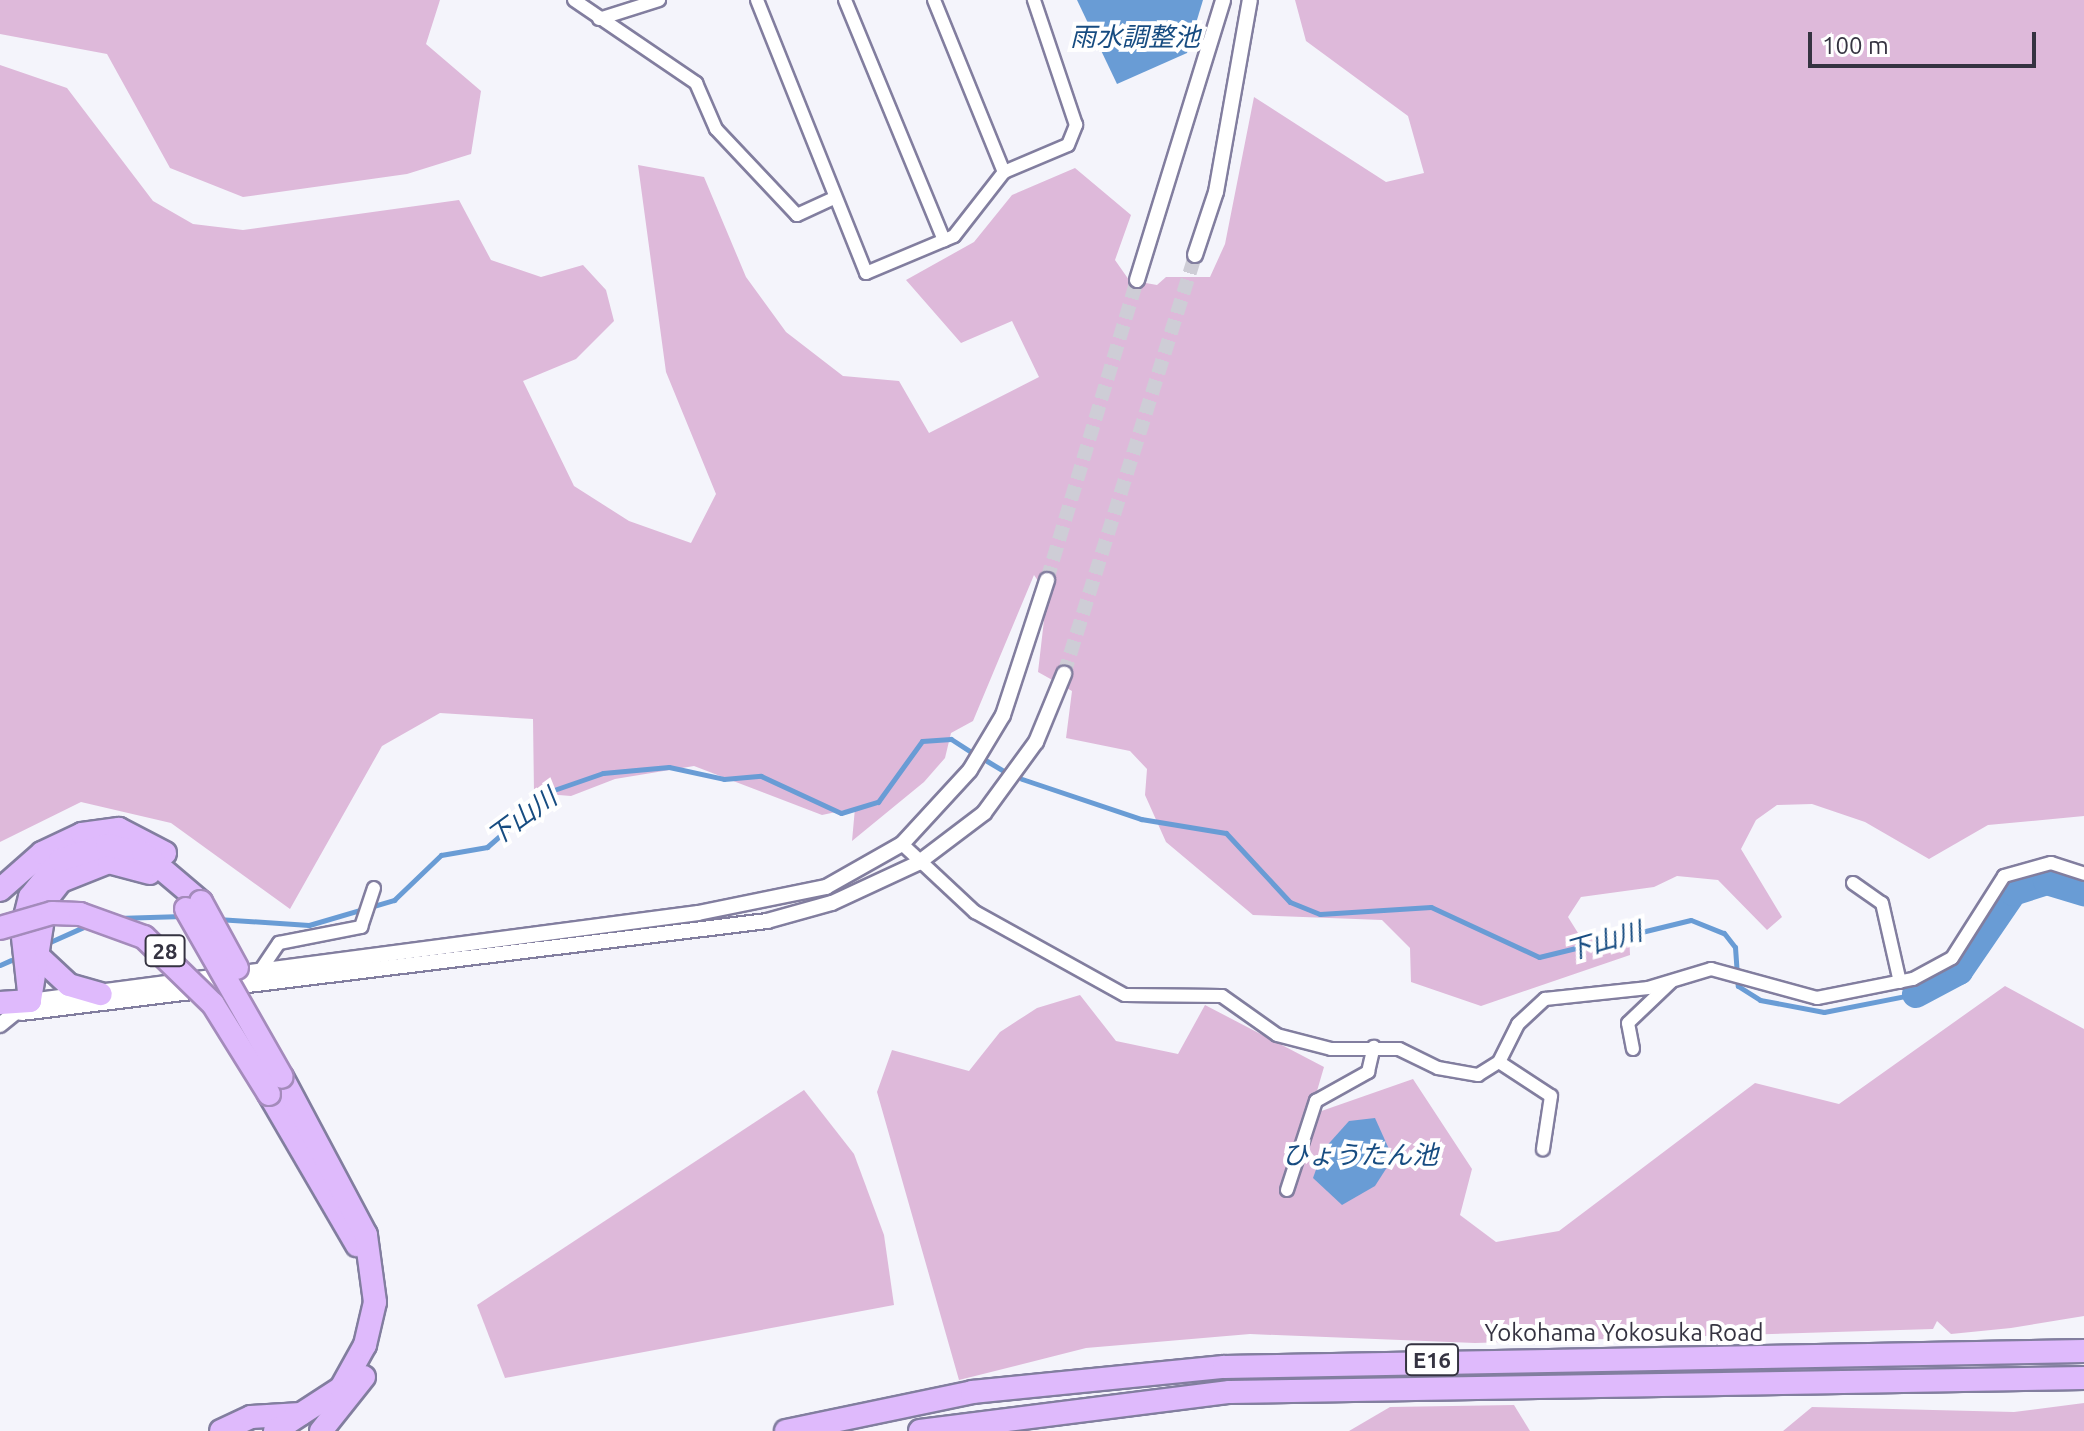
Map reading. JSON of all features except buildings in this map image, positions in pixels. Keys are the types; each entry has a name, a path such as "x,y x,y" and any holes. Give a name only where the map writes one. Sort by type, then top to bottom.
{"highway":[{"name":"28","path":"0,890 62,841 119,829 177,864 194,906"},
{"path":"17,1009 22,929 30,897 60,860 107,845 143,853 194,906 281,1081 377,1229 387,1286 374,1359 304,1426 255,1431"},
{"path":"17,1009 39,957 46,900 83,868 136,865 194,906"},
{"name":"28","path":"0,928 52,913 80,914 144,937 213,1004 281,1081 373,1265 375,1302 365,1345 341,1388 304,1426"},
{"path":"39,957 69,985 101,994"},
{"path":"0,1003 17,1009"},
{"name":"Yokohama Yokosuka Road","path":"786,1431 972,1392 1224,1367 2084,1351"},
{"name":"E16","path":"920,1431 1230,1392 2084,1378"},
{"path":"221,1431 251,1417 304,1426"}],"street":[{"path":"574,0 696,83 716,129 797,215 834,198"},
{"path":"599,19 659,0"},
{"path":"757,0 866,273 944,240 1004,172 1068,145 1076,125 1034,0"},
{"path":"845,0 944,240"},
{"path":"934,0 1004,172"},
{"path":"1137,280 1223,0"},
{"path":"1195,255 1216,192 1250,0"},
{"path":"0,1025 17,1009 101,994 769,903 826,887 902,844 956,787 997,726 1047,580"},
{"path":"17,1009 767,921 859,893 918,863 1002,792 1036,742 1064,674"},
{"path":"902,844 918,863 1002,930 1125,995 1222,996 1277,1035 1331,1049 1374,1047 1405,1051 1456,1073 1478,1075 1499,1062 1518,1024 1545,999 1670,983"},
{"path":"1633,1049 1628,1023 1670,983 1697,970 1726,970 1817,998 1900,982 1939,970 1952,958 2004,876 2051,863 2084,874"},
{"path":"1853,883 1882,903 1900,982"},
{"path":"260,971 279,943 361,927 371,913 373,890"},
{"path":"1287,1190 1316,1101 1368,1072 1374,1047"},
{"path":"1499,1062 1551,1096 1543,1149"}],"shaded area":[{"path":"0,0 440,0 426,44 481,91 471,154 407,174 243,197 170,168 107,54 0,34"},
{"path":"1295,0 2084,0 2084,816 1988,825 1929,859 1865,822 1812,804 1777,805 1756,820 1741,849 1782,917 1767,930 1718,880 1677,876 1654,887 1581,897 1568,917 1583,941 1629,931 1630,955 1481,1006 1411,982 1410,948 1382,920 1253,915 1166,842 1145,795 1147,769 1130,751 1066,738 1072,691 1038,672 1047,594 1034,575 973,721 951,733 945,758 924,782 852,841 855,808 822,815 694,766 615,779 571,796 534,793 533,719 440,713 382,746 290,909 171,823 81,802 0,842 0,65 67,88 153,201 193,224 243,230 459,200 491,260 541,277 583,265 606,290 614,321 576,359 523,381 574,486 629,521 691,543 716,494 666,372 638,165 704,177 746,277 786,332 843,376 899,381 929,433 1039,377 1012,321 961,343 906,280 974,242 1012,195 1075,168 1131,215 1115,260 1129,280 1157,285 1166,277 1210,277 1225,244 1254,97 1386,182 1424,173 1408,116 1306,41"},
{"path":"2005,986 2084,1029 2084,1316 1951,1334 1937,1321 1933,1329 1475,1343 1250,1334 1086,1348 959,1380 877,1092 892,1050 969,1071 1000,1032 1037,1008 1080,995 1116,1041 1178,1054 1205,1005 1324,1067 1310,1115 1413,1079 1472,1169 1460,1215 1496,1242 1559,1231 1755,1083 1839,1104"},
{"path":"804,1090 854,1154 884,1235 894,1305 505,1378 477,1305"},
{"path":"2084,1403 2084,1431 1783,1431 1812,1407 2014,1412"},
{"path":"1514,1405 1530,1431 1349,1431 1390,1407"}],"water":[{"name":"雨水調整池","path":"1077,0 1203,0 1187,53 1117,84"},
{"name":"ひょうたん池","path":"1375,1118 1393,1158 1375,1186 1342,1205 1313,1178 1323,1150 1349,1121"}],"waterway":[{"name":"下山川","path":"217,919 309,925 394,900 441,855 487,847 551,791 603,773 669,767 724,779 761,776 841,813 878,802 922,741 951,739 974,754"},
{"name":"下山川","path":"987,761 1010,775"},
{"name":"下山川","path":"1022,779 1141,819 1226,833 1290,902 1320,914 1431,907 1539,957 1691,920 1724,933 1735,947 1738,986 1760,1000 1824,1012 1916,994"},
{"name":"下山川","path":"1916,994 1959,971 2013,892 2047,881 2084,892"},
{"name":"下山川","path":"117,918 183,916"},
{"name":"下山川","path":"50,942 88,925"},
{"name":"下山川","path":"0,965 11,960"}],"tunnel":[{"path":"1064,674 1195,255"},
{"path":"1047,580 1137,280"}]}
